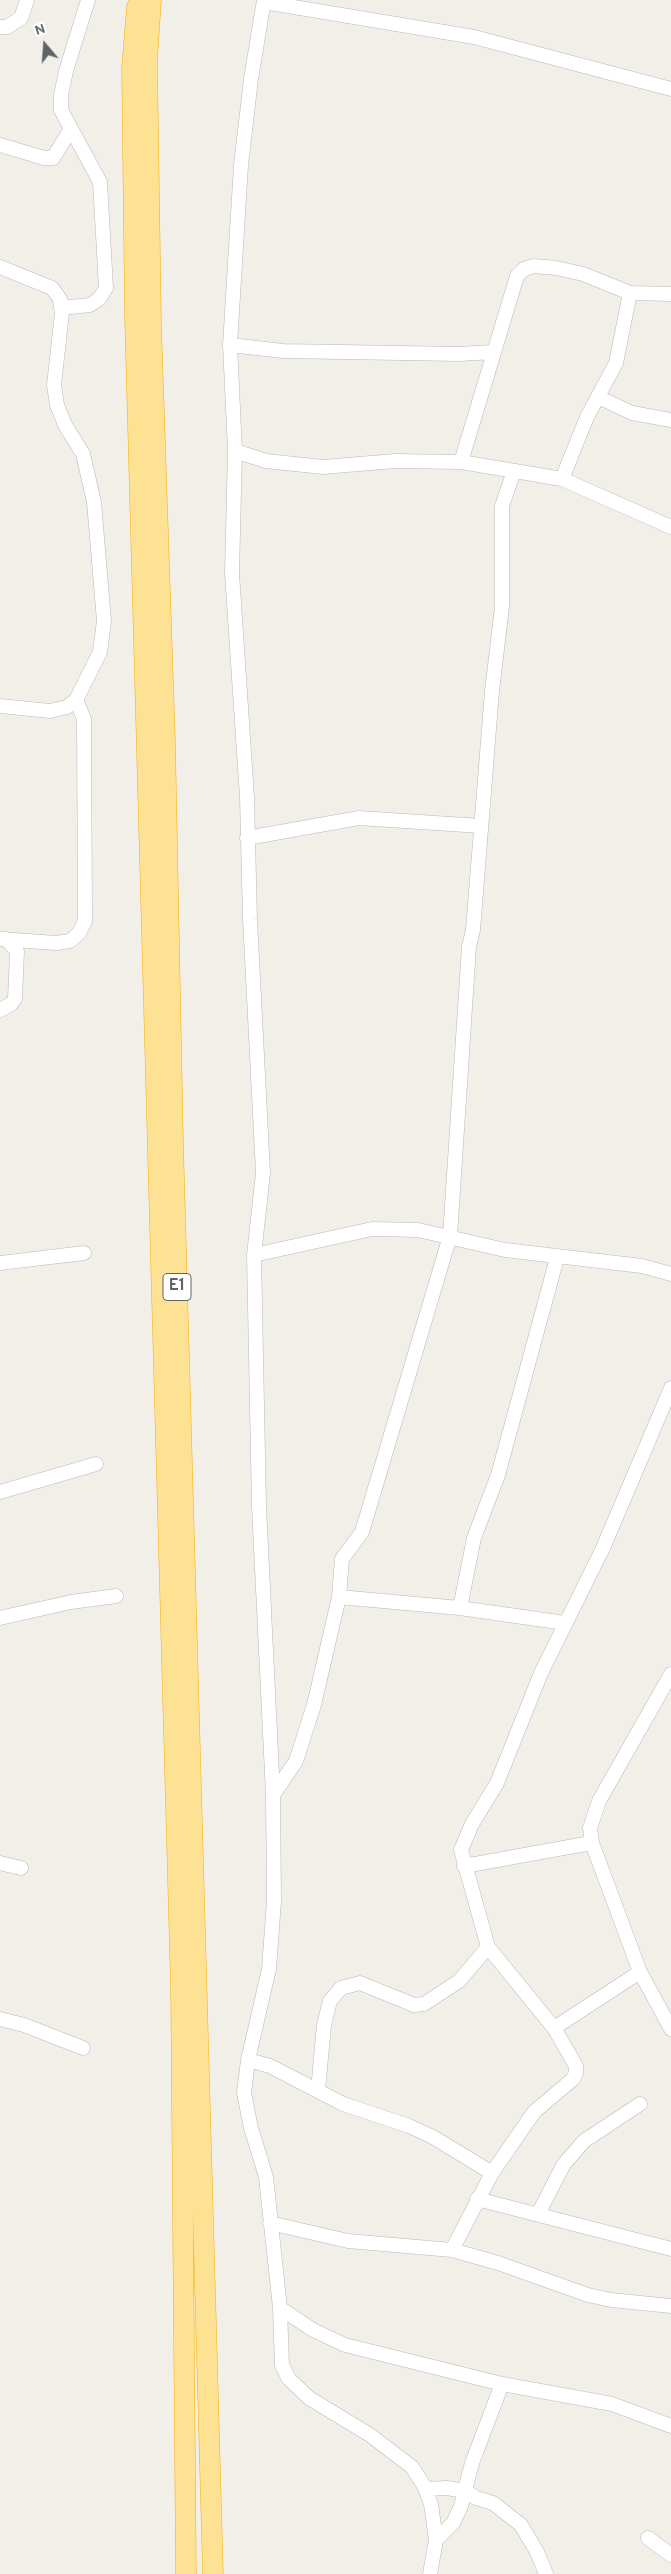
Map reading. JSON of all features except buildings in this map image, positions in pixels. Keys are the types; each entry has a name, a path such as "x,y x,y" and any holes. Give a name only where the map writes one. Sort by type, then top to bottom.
{"highway":[{"name":"E1","path":"137,0 132,68 135,318 181,1990 186,2574"},
{"name":"E1","path":"151,0 147,61 151,323 165,730 173,1141 213,2574"}],"street":[{"path":"0,27 7,27 21,18 27,0"},
{"path":"61,308 90,305 99,299 106,288 100,182 61,110 61,95 88,0"},
{"path":"430,2574 436,2540 431,2504 425,2489 412,2468 392,2451 309,2398 289,2379 282,2365 280,2308 266,2177 251,2128 244,2092 248,2060 270,1970 274,1901 273,1795 259,1506 254,1255 263,1173 247,838 247,797 232,573 235,451 230,346 241,165 251,79 264,1 474,37 671,89"},
{"path":"0,145 44,158 53,158 71,129"},
{"path":"461,462 493,352 518,276 524,269 534,266 556,268 583,274 616,289 630,293 671,294"},
{"path":"0,268 52,288 60,299 61,308 54,385 57,404 64,425 84,454 92,492 104,621 100,652 76,700 67,707 50,711 0,706"},
{"path":"562,479 587,417 616,363 630,293"},
{"path":"230,346 291,351 459,354 493,352"},
{"path":"598,397 632,414 671,420"},
{"path":"235,451 266,461 323,467 395,461 461,462 562,479 671,527"},
{"path":"273,1795 296,1761 314,1705 339,1597 342,1559 362,1532 450,1236 469,946 473,930 492,692 502,607 502,506 514,471"},
{"path":"3,939 56,943 70,941 79,932 85,921 84,718 76,700"},
{"path":"247,838 373,817 481,826"},
{"path":"0,1010 16,999 17,951 3,939"},
{"path":"254,1255 372,1229 418,1230 506,1250 557,1258 642,1266 671,1274"},
{"path":"0,1264 84,1253"},
{"path":"460,1608 474,1538 498,1476 557,1258"},
{"path":"452,2250 492,2173 534,2112 573,2079 576,2073 576,2066 554,2028 488,1947 461,1850 465,1838 497,1783 541,1673 602,1548 671,1388"},
{"path":"0,1492 96,1464"},
{"path":"0,1618 71,1602 116,1596"},
{"path":"339,1597 460,1608 565,1623"},
{"path":"671,1674 599,1801 590,1828 591,1843 640,1972 671,2029"},
{"path":"464,1866 591,1843"},
{"path":"0,1863 21,1868"},
{"path":"318,2090 324,2025 330,2001 340,1988 360,1983 414,2005 424,2004 459,1981 488,1947"},
{"path":"554,2028 640,1972"},
{"path":"0,2019 24,2025 83,2048"},
{"path":"248,2060 270,2066 344,2104 409,2126 433,2137 492,2173"},
{"path":"538,2214 564,2164 584,2141 640,2104"},
{"path":"477,2199 671,2249"},
{"path":"270,2222 348,2241 452,2250 498,2263 588,2295 611,2300 671,2306"},
{"path":"280,2308 313,2330 345,2345 502,2384 612,2404 671,2426"},
{"path":"436,2540 453,2523 465,2491 472,2463 502,2384"},
{"path":"425,2489 447,2488 465,2491 476,2498 493,2504 521,2525 537,2552 546,2574"},
{"path":"648,2538 671,2555"}]}
